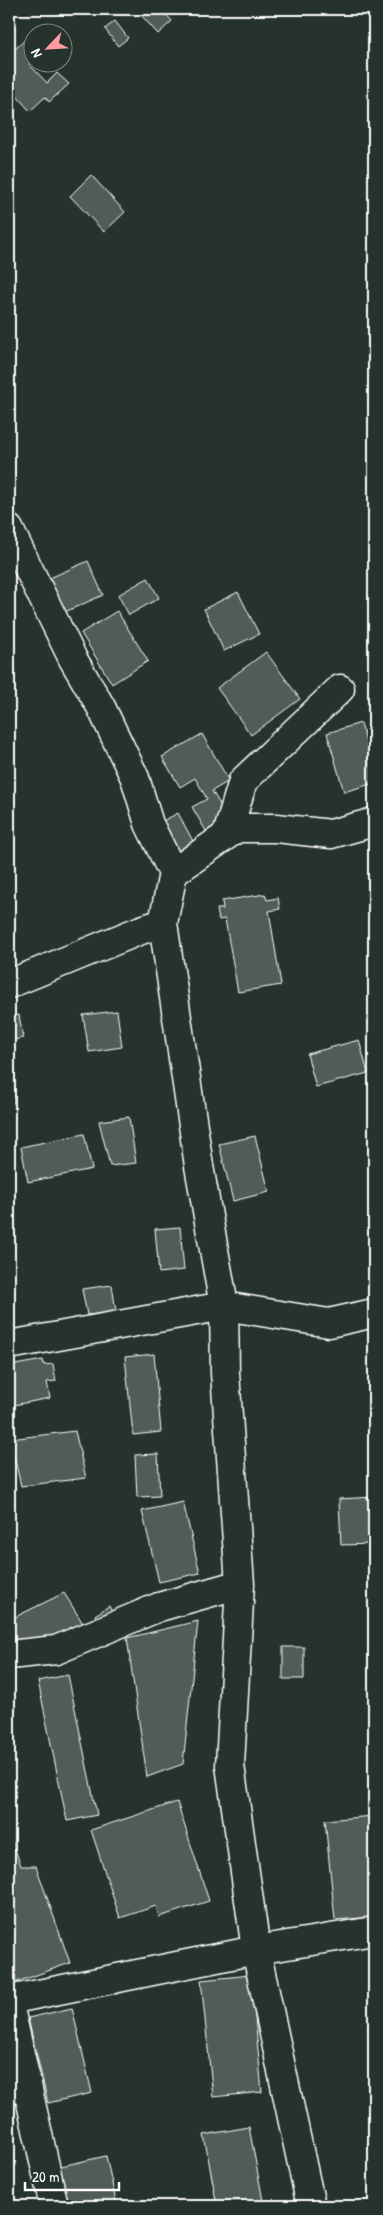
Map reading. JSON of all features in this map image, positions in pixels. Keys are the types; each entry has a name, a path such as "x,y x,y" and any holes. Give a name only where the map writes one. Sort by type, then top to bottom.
{"street":[{"path":"9,529 73,659 105,716 135,778 149,824 173,873 163,923 198,1156 224,1306 225,1373 240,1584 230,1765 256,1950 311,2206"},
{"path":"227,835 243,781 340,689"},
{"path":"173,873 237,828 276,828 331,834 374,822"},
{"path":"9,984 141,930 163,923"},
{"path":"9,1345 224,1306 329,1323 374,1312"},
{"path":"9,1655 56,1650 159,1607 240,1584"},
{"path":"9,2000 256,1950 374,1930"},
{"path":"9,2004 54,2206"}],"building":[{"path":"148,9 161,9 172,21 158,34 141,15"},
{"path":"115,21 128,38 118,46 105,29"},
{"path":"22,43 22,72 37,72 47,83 57,73 69,84 49,102 45,97 30,111 9,87 9,55"},
{"path":"91,175 125,212 104,232 70,196"},
{"path":"88,561 103,595 58,615 43,581"},
{"path":"148,578 159,598 129,615 118,595"},
{"path":"238,592 259,634 224,651 204,609"},
{"path":"117,611 148,661 112,684 81,633"},
{"path":"266,652 300,699 251,735 217,688"},
{"path":"361,723 374,768 374,783 344,792 327,733"},
{"path":"202,734 229,781 212,791 228,818 206,831 192,807 207,799 195,778 180,787 162,757"},
{"path":"178,813 195,845 179,853 163,821"},
{"path":"265,894 267,900 278,898 280,909 269,911 281,985 238,992 225,919 219,920 217,909 223,909 222,901"},
{"path":"117,1011 122,1047 89,1052 83,1015"},
{"path":"19,1015 23,1038 9,1041 9,1016"},
{"path":"359,1040 368,1073 316,1087 307,1054"},
{"path":"9,1074 14,1103 9,1104"},
{"path":"129,1117 136,1163 110,1166 99,1121"},
{"path":"84,1134 92,1169 28,1182 21,1147"},
{"path":"255,1136 269,1192 233,1201 219,1144"},
{"path":"180,1227 184,1270 159,1273 155,1229"},
{"path":"112,1285 116,1312 87,1315 82,1289"},
{"path":"154,1354 161,1432 133,1435 125,1357"},
{"path":"43,1360 44,1365 53,1364 56,1381 47,1382 50,1398 9,1406 9,1366"},
{"path":"75,1431 86,1478 21,1486 10,1439"},
{"path":"158,1454 160,1496 137,1497 135,1455"},
{"path":"374,1497 374,1544 341,1545 339,1499"},
{"path":"183,1502 200,1573 159,1582 142,1511"},
{"path":"64,1593 87,1630 20,1654 9,1631 9,1620"},
{"path":"109,1606 118,1624 100,1625 95,1615"},
{"path":"198,1621 183,1764 147,1777 127,1638"},
{"path":"283,1647 304,1647 304,1679 283,1679"},
{"path":"68,1675 97,1815 67,1821 38,1681"},
{"path":"177,1802 209,1901 159,1917 156,1906 120,1918 91,1830"},
{"path":"374,1816 374,1917 335,1920 325,1820"},
{"path":"11,1838 21,1866 36,1866 70,1963 14,1983 9,1967 9,1839"},
{"path":"251,1975 262,2092 213,2097 201,1980"},
{"path":"72,2008 92,2093 48,2103 28,2018"},
{"path":"374,2026 374,2056 368,2027"},
{"path":"9,2065 21,2102 9,2106"},
{"path":"249,2127 264,2206 217,2206 204,2135"},
{"path":"374,2142 374,2164 368,2143"},
{"path":"106,2156 117,2206 66,2206 57,2167"}]}
